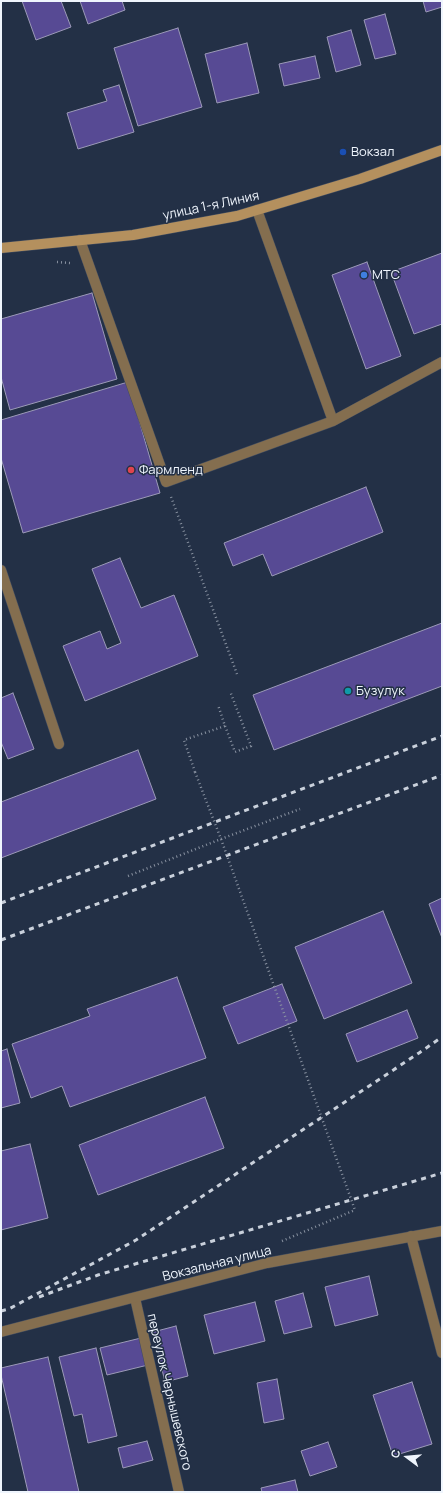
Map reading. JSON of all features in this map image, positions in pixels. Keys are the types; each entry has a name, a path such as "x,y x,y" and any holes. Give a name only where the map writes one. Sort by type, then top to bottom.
{"main road":[{"name":"улица 1-я Линия","path":"1,248 133,235 237,216 360,179 442,150"}],"street":[{"path":"257,210 333,421"},
{"path":"80,240 166,482 333,421 442,362"},
{"path":"1,570 58,744"},
{"name":"Вокзальная улица","path":"1,1332 267,1264 442,1231"},
{"path":"411,1236 442,1353"},
{"name":"переулок Чернышевского","path":"135,1298 179,1492"}],"path":[{"path":"166,482 237,674"},
{"path":"218,705 235,752 251,746 230,691"},
{"path":"225,726 184,740 355,1210 277,1243"},
{"path":"128,876 300,809"}],"building":[{"path":"22,1 61,1 71,27 36,40"},
{"path":"80,1 122,1 125,10 88,24"},
{"path":"423,1 442,1 442,7 426,12"},
{"path":"385,14 396,54 375,59 364,20"},
{"path":"178,28 202,107 138,126 114,48"},
{"path":"351,30 361,65 336,72 327,37"},
{"path":"247,43 259,93 217,103 205,54"},
{"path":"315,56 320,78 284,86 279,64"},
{"path":"119,85 134,132 78,149 67,113 107,101 103,90"},
{"path":"442,253 442,324 414,334 391,272"},
{"path":"367,262 401,356 366,369 332,275"},
{"path":"92,293 117,379 10,410 1,377 1,319"},
{"path":"128,382 160,493 23,533 1,458 1,420"},
{"path":"366,487 383,532 272,576 263,554 233,566 224,543"},
{"path":"120,558 141,608 174,595 198,656 85,701 63,646 100,631 107,649 121,643 92,569"},
{"name":"Бузулук","path":"442,623 442,686 274,750 253,695"},
{"path":"13,693 34,749 8,759 1,742 1,698"},
{"path":"138,750 156,799 1,858 1,802"},
{"path":"442,898 442,938 429,904"},
{"path":"383,911 412,983 324,1019 295,947"},
{"path":"177,977 206,1058 70,1107 62,1086 31,1098 12,1044 90,1016 87,1009"},
{"path":"282,984 297,1021 238,1044 223,1007"},
{"path":"407,1010 418,1038 357,1062 346,1034"},
{"path":"7,1049 20,1103 1,1108 1,1051"},
{"path":"205,1097 224,1148 98,1195 79,1145"},
{"path":"30,1144 48,1218 1,1230 1,1151"},
{"path":"369,1276 378,1315 335,1326 325,1287"},
{"path":"303,1293 312,1327 284,1334 275,1301"},
{"path":"255,1302 265,1341 214,1354 204,1315"},
{"path":"176,1326 188,1376 165,1382 153,1332"},
{"path":"141,1338 148,1365 107,1375 100,1348"},
{"path":"96,1348 117,1436 88,1443 82,1414 74,1416 59,1357"},
{"path":"48,1357 79,1492 28,1492 1,1375 1,1368"},
{"path":"277,1379 284,1419 264,1423 257,1383"},
{"path":"412,1382 432,1444 393,1456 373,1395"},
{"path":"147,1441 153,1460 123,1468 118,1448"},
{"path":"328,1442 337,1467 310,1476 301,1451"},
{"path":"295,1480 298,1492 262,1492 261,1488"}],"railway":[{"path":"1,903 442,736"},
{"path":"1,940 442,775"},
{"path":"1,1311 9,1309 136,1240 442,1037"},
{"path":"39,1297 98,1275 442,1173"}],"place":[{"name":"Вокзал","path":"343,152"},
{"name":"МТС","path":"364,275"},
{"name":"Фармленд","path":"131,470"},
{"name":"Бузулук","path":"348,691"}]}
